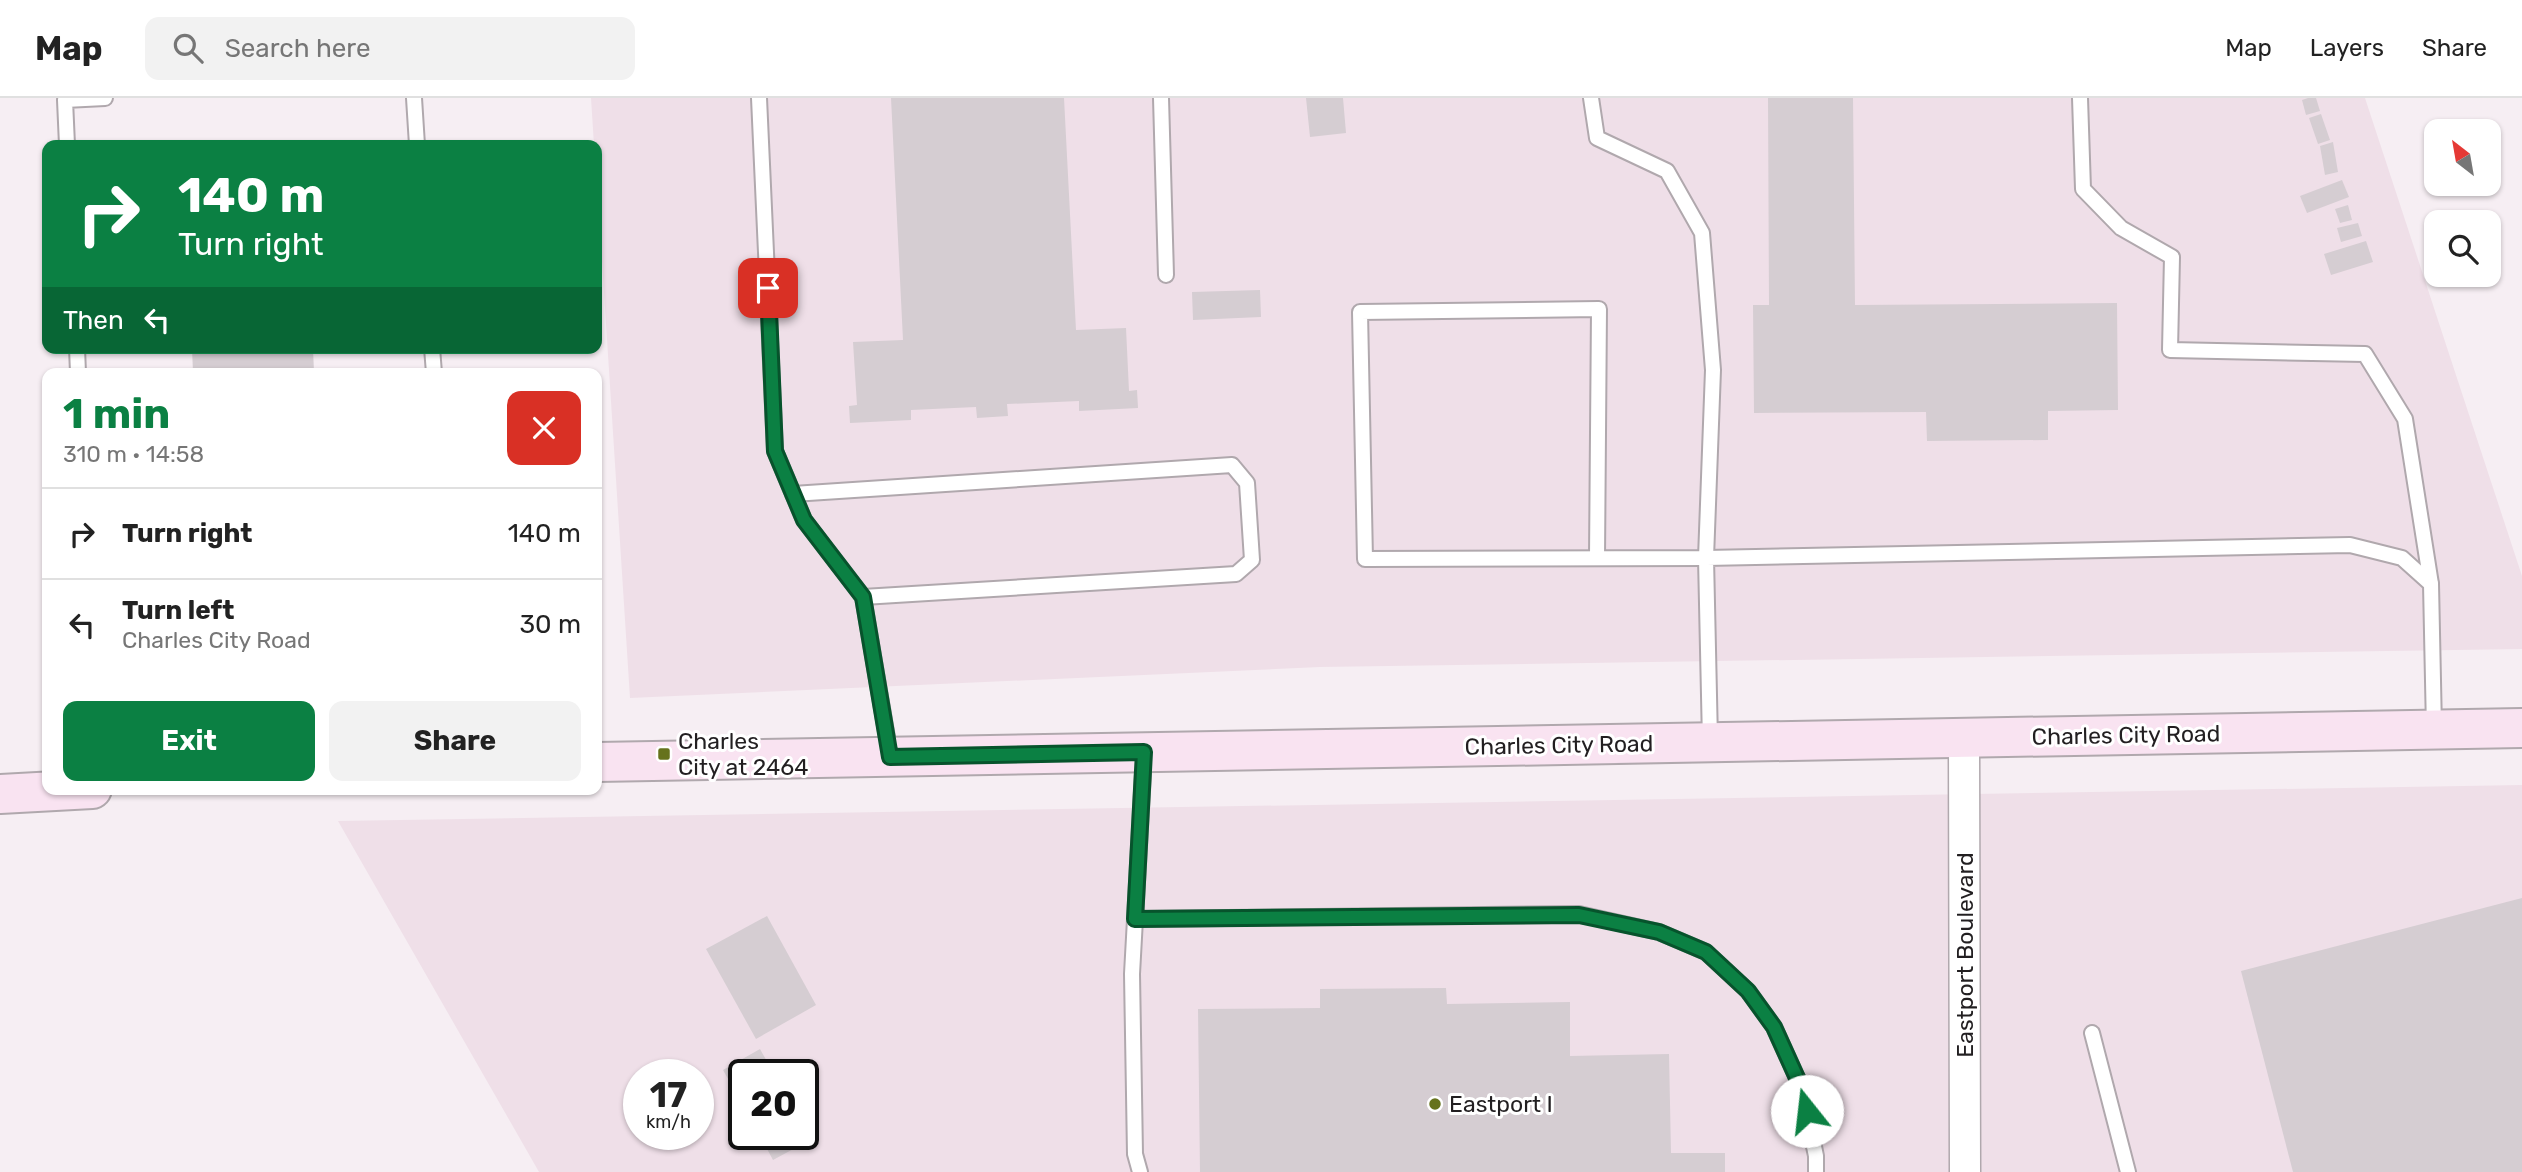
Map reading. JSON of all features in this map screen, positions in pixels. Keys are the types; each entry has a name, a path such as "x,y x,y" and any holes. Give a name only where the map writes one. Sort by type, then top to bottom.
{"main road":[{"name":"Charles City Road","path":"602,762 2522,728"},
{"path":"0,794 42,792"}],"street":[{"name":"Eastport Boulevard","path":"1964,738 1965,1172"}],"lane":[{"path":"67,140 65,100 105,98"},
{"path":"414,98 417,140"},
{"path":"759,98 775,451 804,520 863,597 890,757"},
{"path":"1161,98 1166,275"},
{"path":"1591,98 1597,138 1667,171 1702,233 1713,370 1706,558 1710,743"},
{"path":"2080,98 2083,189 2122,228 2172,257 2170,350 2365,354 2405,419 2431,584 2434,730"},
{"path":"1597,558 1600,310 1360,312 1365,559 1706,558 2350,545 2402,558 2431,584"},
{"path":"793,494 1231,465 1247,483 1252,560 1236,574 863,597"},
{"path":"1140,1172 1135,1154 1132,974 1144,752"},
{"path":"1135,919 1579,915 1659,932 1706,952 1748,991 1774,1027 1802,1089 1816,1156 1816,1172"},
{"path":"2092,1032 2128,1172"}],"shaded area":[{"path":"591,98 2365,98 2424,278 2424,287 2427,287 2522,576 2522,649 1320,667 630,698 602,261 602,140 594,140"},
{"path":"2522,785 2522,1172 539,1172 338,821"}],"building":[{"path":"891,98 1064,98 1076,330 1126,328 1129,391 1137,390 1138,408 1079,411 1079,401 1007,404 1008,416 977,418 976,407 911,410 911,420 850,423 849,406 857,405 853,342 903,340"},
{"path":"1306,98 1343,98 1346,133 1310,137"},
{"path":"1768,98 1853,98 1855,305 2117,303 2118,410 2048,411 2048,440 1927,441 1926,412 1754,413 1753,305 1769,305"},
{"path":"2316,98 2320,111 2306,115 2302,100"},
{"path":"2321,114 2330,140 2318,144 2309,118"},
{"path":"2333,142 2338,172 2325,175 2320,146"},
{"path":"2342,180 2349,197 2307,213 2300,196"},
{"path":"2348,205 2352,220 2340,223 2335,209"},
{"path":"2358,223 2362,236 2341,242 2337,228"},
{"path":"2366,241 2373,262 2331,275 2324,254"},
{"path":"1260,290 1261,317 1193,320 1192,292"},
{"path":"192,354 313,354 314,368 193,368"},
{"path":"2522,898 2522,1172 2293,1172 2241,971"},
{"path":"767,916 816,1005 756,1039 706,949"},
{"name":"Eastport I","path":"1446,988 1447,1004 1570,1002 1570,1056 1669,1054 1671,1153 1725,1153 1725,1172 1200,1172 1198,1009 1320,1008 1320,989"},
{"path":"760,1049 766,1059 742,1059"},
{"path":"768,1150 792,1150 773,1160"}],"place":[{"name":"Charles City at 2464","path":"664,754"},
{"name":"Eastport I","path":"1435,1104"}],"route":[{"path":"768,288 775,451 804,520 863,597 890,757 1144,752 1135,919 1579,915 1659,932 1706,952 1748,991 1774,1027 1802,1089 1807,1111"}]}
